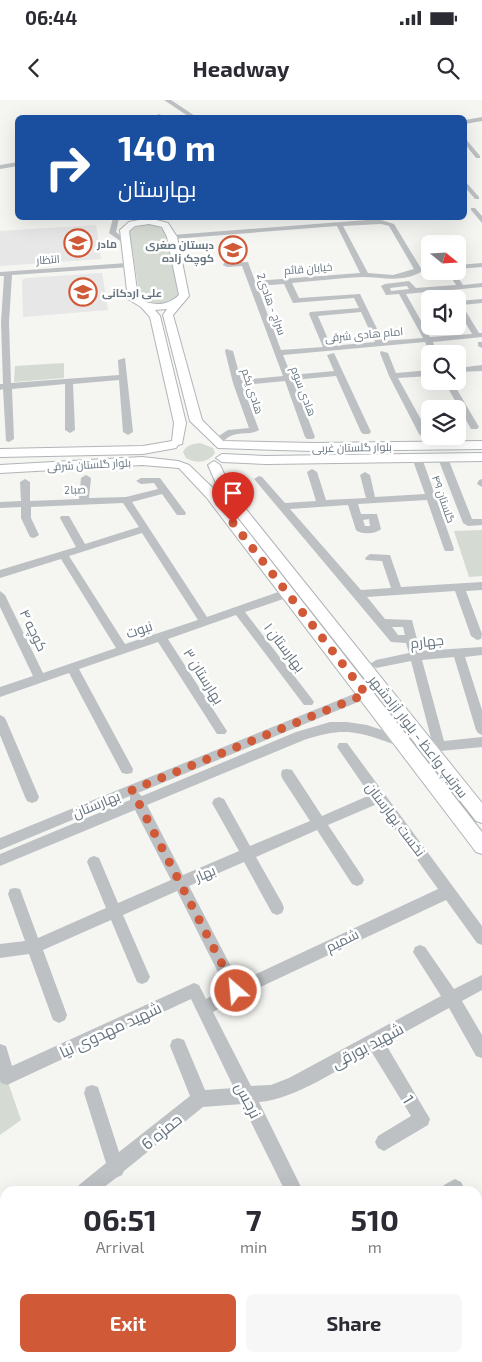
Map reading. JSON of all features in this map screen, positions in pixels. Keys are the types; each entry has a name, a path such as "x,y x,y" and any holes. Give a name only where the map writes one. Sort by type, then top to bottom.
{"main road":[{"path":"142,220 124,230 127,265 133,299 145,306 154,316 180,423 175,443 169,456 182,466"},
{"path":"145,306 176,304 184,296 172,237 165,225 148,220"},
{"name":"سرتیپ واعظ - بلوار آزادشهر","path":"176,304 168,315 196,421 219,452 220,482 227,494 433,747 482,816"},
{"name":"بلوار گلستان شرقی","path":"0,453 143,455 200,469 219,452 198,436 143,455 0,469"},
{"name":"بلوار گلستان غربی","path":"266,454 482,445"},
{"name":"بلوار گلستان غربی","path":"219,452 417,458 482,457"},
{"name":"سرتیپ واعظ - بلوار آزادشهر","path":"182,466 212,495 288,593 363,696 402,742 482,846"},
{"path":"200,485 205,481 220,482"}],"street":[{"path":"167,100 191,115"},
{"path":"467,122 481,120"},
{"path":"467,143 479,158"},
{"path":"0,167 15,164"},
{"path":"467,186 476,198"},
{"path":"473,209 482,221"},
{"path":"115,220 112,233 125,242"},
{"path":"324,220 327,225"},
{"name":"خیابان قائم","path":"252,284 287,281 336,287 365,275 390,276 413,274 421,270 392,225 381,222 339,224"},
{"path":"172,237 339,224 365,275"},
{"name":"سراج - هادی2","path":"227,265 245,264 278,353"},
{"name":"انتظار","path":"4,274 127,265"},
{"path":"466,266 482,265"},
{"path":"4,274 2,322 4,387 9,440"},
{"path":"456,280 460,287"},
{"path":"287,281 296,301 336,287 357,296 380,344"},
{"path":"414,291 410,283 385,286 389,293 414,291 482,285"},
{"path":"400,292 430,345"},
{"path":"466,303 482,301"},
{"path":"363,310 313,314 366,432"},
{"path":"466,316 479,335"},
{"name":"امام هادی شرقی","path":"278,353 330,351 380,344 479,335"},
{"name":"هادی یکم","path":"219,452 231,432 254,430 237,383 229,351"},
{"name":"هادی سوم","path":"278,353 310,437"},
{"path":"384,353 393,376 421,428"},
{"path":"122,360 128,432"},
{"path":"466,369 482,368"},
{"path":"237,383 339,373"},
{"path":"393,376 421,374"},
{"path":"4,387 124,377"},
{"path":"70,382 70,430"},
{"path":"453,390 474,426"},
{"name":"گلستان ۴۹","path":"417,458 448,549"},
{"path":"444,462 468,522 482,522"},
{"path":"312,472 322,503"},
{"path":"365,475 371,500"},
{"path":"84,501 86,478"},
{"path":"259,479 395,639 411,639"},
{"path":"141,481 157,480 181,513"},
{"path":"26,482 26,518 34,536"},
{"name":"صبا2","path":"0,505 126,500 164,490"},
{"path":"282,506 430,497"},
{"path":"126,500 205,622"},
{"path":"352,501 360,530 376,529 372,516 357,517"},
{"path":"64,518 82,548"},
{"path":"0,574 144,529"},
{"path":"63,554 123,650"},
{"path":"370,558 386,557 397,591"},
{"path":"358,594 482,586"},
{"path":"458,587 477,636"},
{"name":"نبوت","path":"0,692 288,593"},
{"name":"کوچه ۴","path":"0,594 40,678"},
{"name":"بهارستان ۱","path":"238,610 308,702"},
{"path":"382,623 408,623 433,747 482,742"},
{"name":"بهارستان ۳","path":"161,637 221,731"},
{"name":"جهارم","path":"376,664 416,656 482,652"},
{"path":"458,653 482,730"},
{"path":"72,667 127,769"},
{"path":"363,696 387,735"},
{"name":"بهارستان","path":"0,844 363,696"},
{"path":"0,720 32,797"},
{"name":"بهارستان","path":"0,860 300,736 331,726 364,729 387,735 402,742"},
{"name":"نخست بهارستان","path":"343,747 482,938"},
{"path":"287,774 357,880"},
{"path":"132,790 236,991"},
{"name":"بهار","path":"0,951 33,947 379,797"},
{"path":"219,803 277,908"},
{"path":"94,862 142,977"},
{"name":"شمیم","path":"202,1009 236,991 449,891"},
{"path":"15,894 59,1015"},
{"path":"420,952 482,1050"},
{"name":"شهید بورقی","path":"247,1095 271,1092 294,1084 452,1000 482,982"},
{"name":"شهید مهدوی نیا","path":"0,1052 7,1077 194,990 202,1009"},
{"name":"نرجس","path":"202,1009 292,1186"},
{"name":"1","path":"374,1041 422,1119 384,1142"},
{"path":"178,1046 200,1099 247,1095"},
{"path":"92,1093 116,1169"},
{"name":"حمزه 6","path":"93,1186 200,1099"}],"shaded area":[{"path":"145,224 157,226 164,230 181,299 166,304 155,304 140,298 129,230"},
{"path":"96,225 101,259 0,266 0,231"},
{"path":"102,273 108,310 23,317 22,280 26,278"},
{"path":"64,363 64,378 14,382 15,366"},
{"path":"200,443 213,448 215,453 209,459 202,462 186,458 183,452 186,448 192,444"},
{"path":"482,530 482,576 469,577 454,531"},
{"path":"0,1059 21,1120 0,1135"}],"place":[{"name":"مادر","path":"78,243"},
{"name":"دبستان صغری کوچک زاده","path":"233,250"},
{"name":"علی اردکانی","path":"83,292"}],"route":[{"path":"233,523 366,694 315,717 132,790 236,991"}]}
